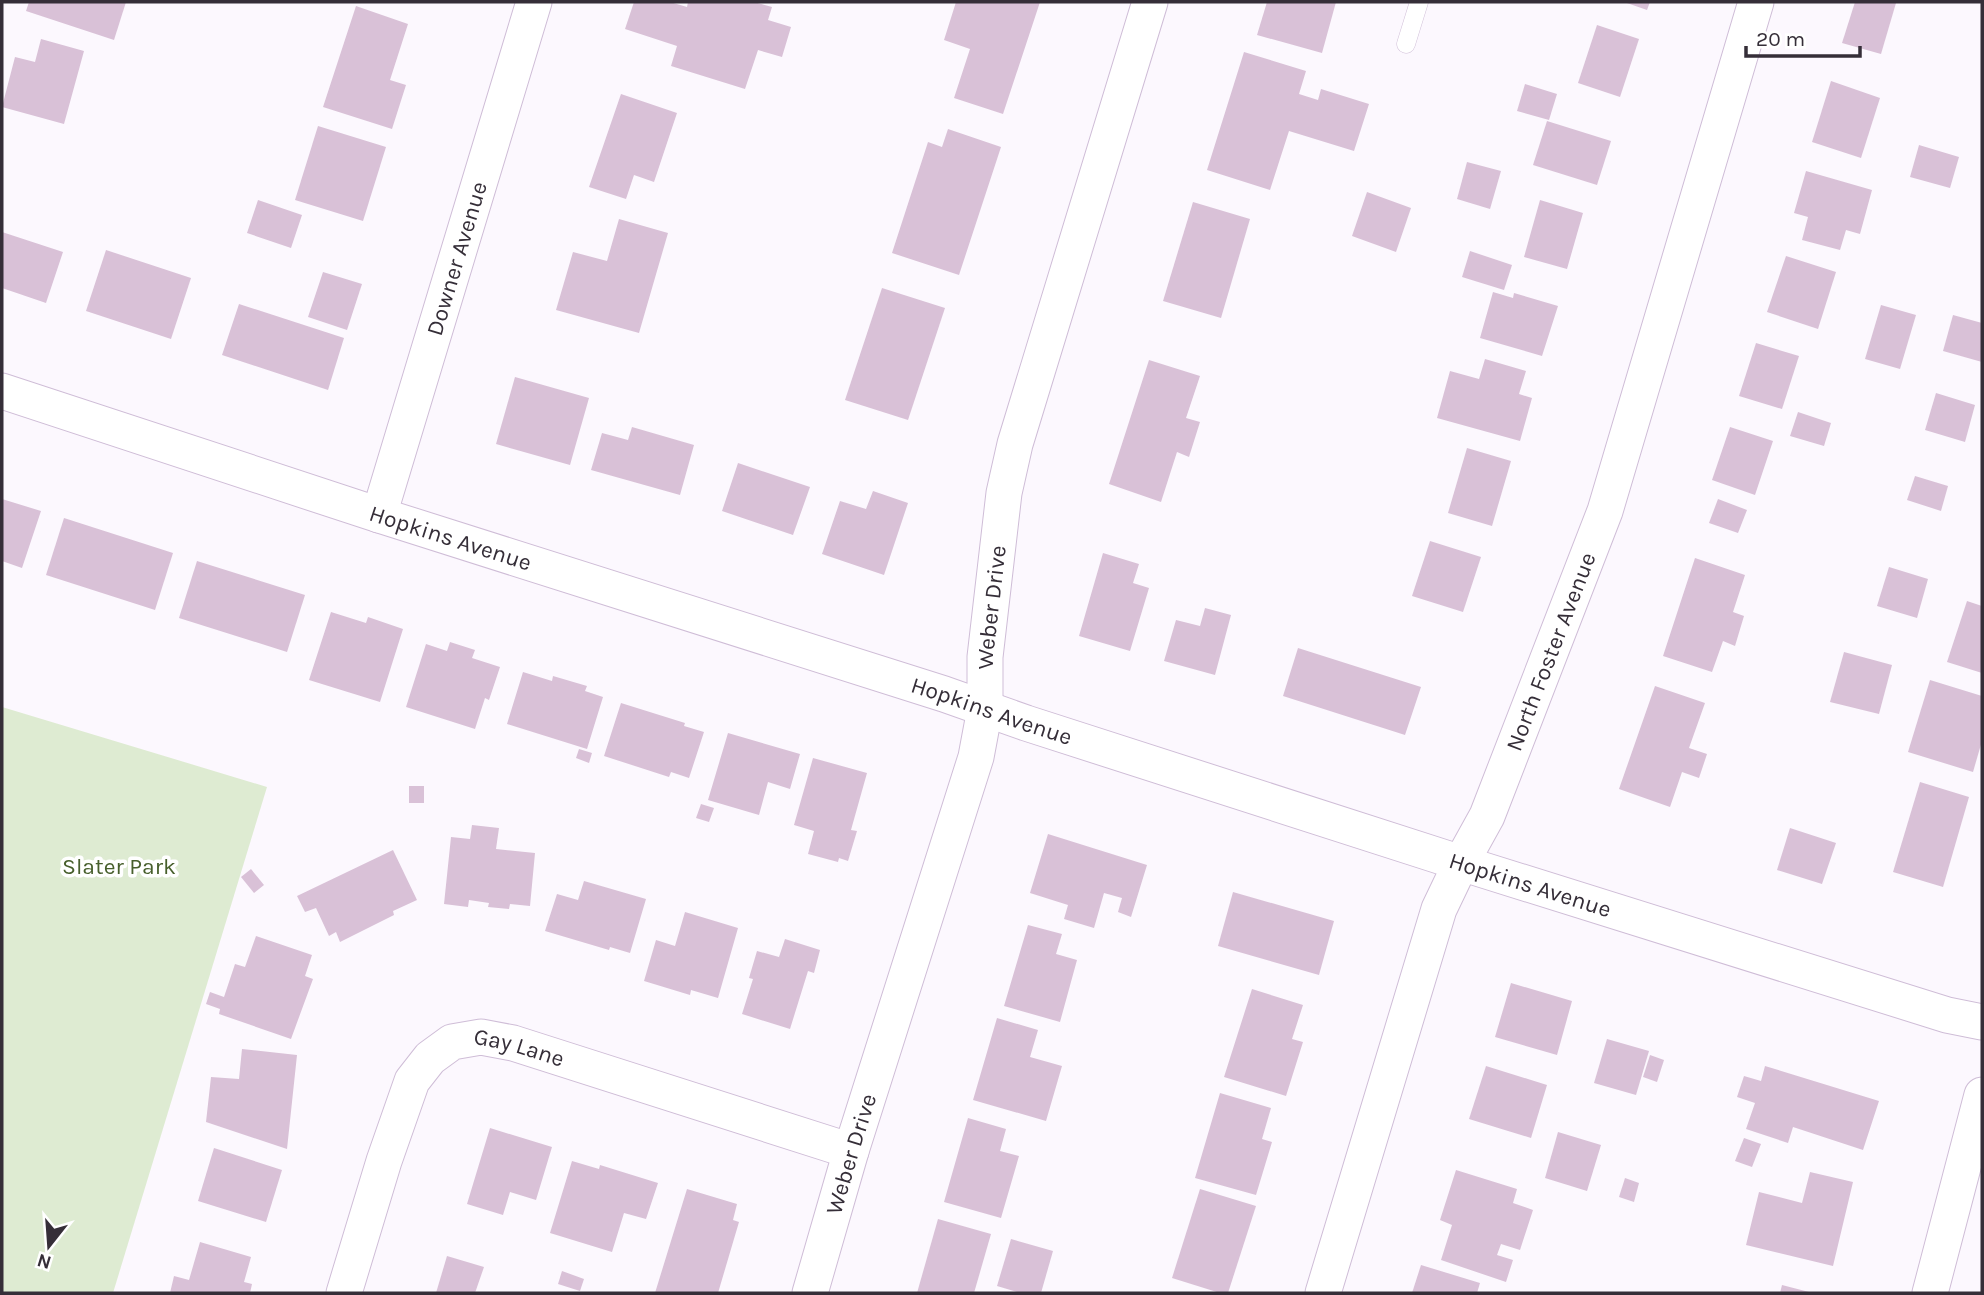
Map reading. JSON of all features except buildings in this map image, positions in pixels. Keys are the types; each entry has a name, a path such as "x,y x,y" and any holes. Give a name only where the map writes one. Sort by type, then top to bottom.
{"street":[{"name":"Downer Avenue","path":"379,515 534,2"},
{"name":"Weber Drive","path":"810,1293 851,1151 976,757 985,709 985,657 1006,481 1150,2"},
{"name":"North Foster Avenue","path":"1323,1293 1439,909 1487,816 1605,511 1756,2"},
{"name":"Hopkins Avenue","path":"2,391 1461,863 1947,1015 1982,1022"},
{"name":"Gay Lane","path":"344,1293 384,1161 412,1081 430,1058 452,1042 481,1037 513,1043 851,1151"},
{"path":"1930,1293 1982,1095"}],"lane":[{"path":"1406,44 1419,2"}],"green space":[{"name":"Slater Park","path":"2,707 267,787 113,1293 2,1293"}]}
